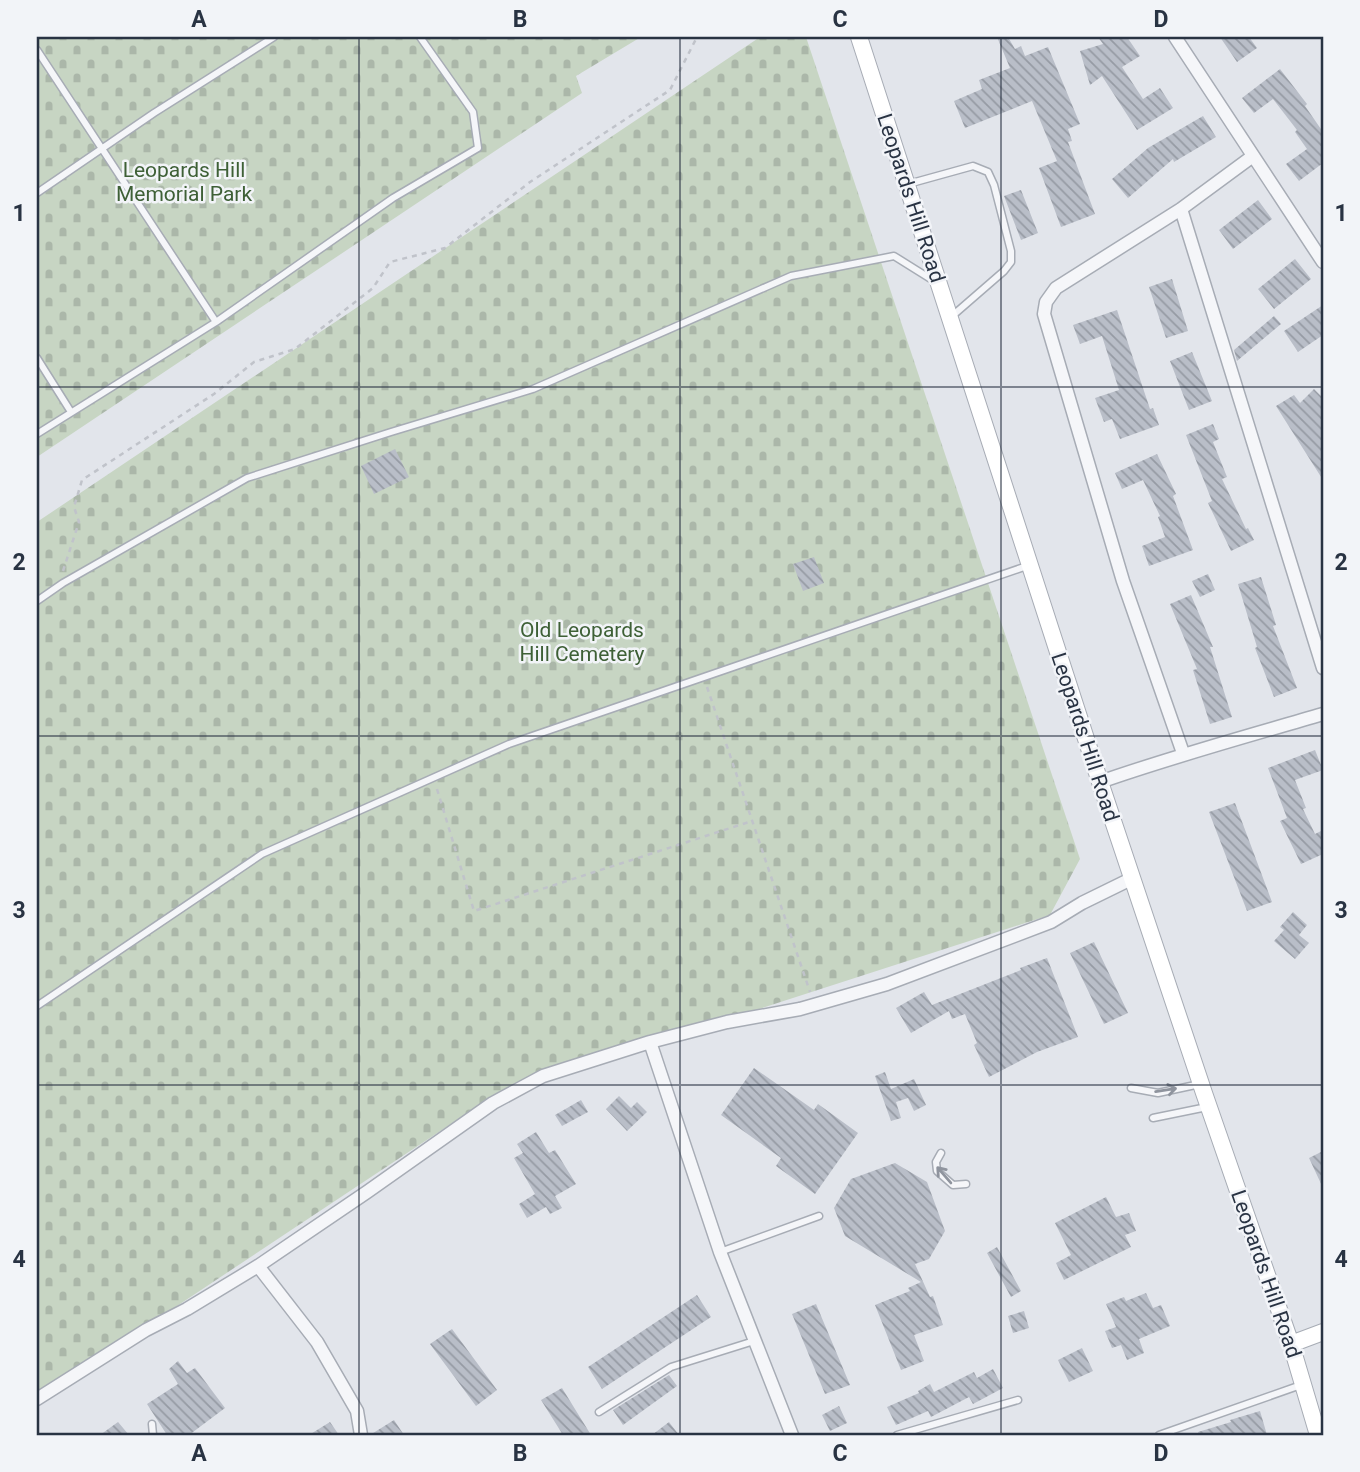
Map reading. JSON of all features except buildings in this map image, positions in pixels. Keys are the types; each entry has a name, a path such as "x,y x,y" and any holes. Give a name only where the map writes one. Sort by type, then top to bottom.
{"main road":[{"name":"Leopards Hill Road","path":"859,37 1200,1084 1313,1407 1318,1435"},
{"path":"1291,1344 1323,1332"}],"street":[{"path":"1175,37 1323,262"},
{"path":"1183,753 1124,581 1044,314 1046,302 1056,288 1181,209 1253,156"},
{"path":"1181,209 1323,668"},
{"path":"1100,782 1183,753 1210,748 1323,714"},
{"path":"37,1399 146,1330 187,1309 258,1266 492,1103 543,1076 650,1042 727,1022 776,1015 887,984 944,960 1051,922 1133,878"},
{"path":"650,1042 720,1252 792,1435"},
{"path":"258,1266 317,1342 358,1411 361,1435"}],"lane":[{"path":"37,193 274,37"},
{"path":"37,434 216,322 393,198 478,148 473,112 420,37"},
{"path":"37,50 100,150 216,322"},
{"path":"907,184 973,166 988,172 994,185 1011,251 1011,261 1004,271 949,318"},
{"path":"37,601 63,583 247,478 533,389 791,276 894,256 938,284"},
{"path":"37,358 71,412"},
{"path":"37,1006 262,854 433,777 509,744 1029,565"},
{"path":"1131,1088 1158,1093 1200,1084"},
{"path":"1153,1118 1209,1106"},
{"path":"941,1153 936,1162 937,1171 953,1185 966,1184"},
{"path":"720,1252 819,1216"},
{"path":"600,1412 671,1367 754,1341"},
{"path":"1159,1435 1303,1384"},
{"path":"897,1435 1018,1400"},
{"path":"152,1424 153,1435"}],"path":[{"path":"63,583 63,570 79,522 74,507 82,480 214,394 254,362 295,349 373,288 390,262 444,248 530,182 670,90 697,37"},
{"path":"704,677 814,1005"},
{"path":"433,777 474,911 752,821"}],"green space":[{"name":"Leopards Hill Memorial Park","path":"37,37 641,37 576,76 582,93 37,457"},
{"name":"Old Leopards Hill Cemetery","path":"760,37 806,37 1080,859 1050,915 496,1094 37,1399 37,522"}]}
